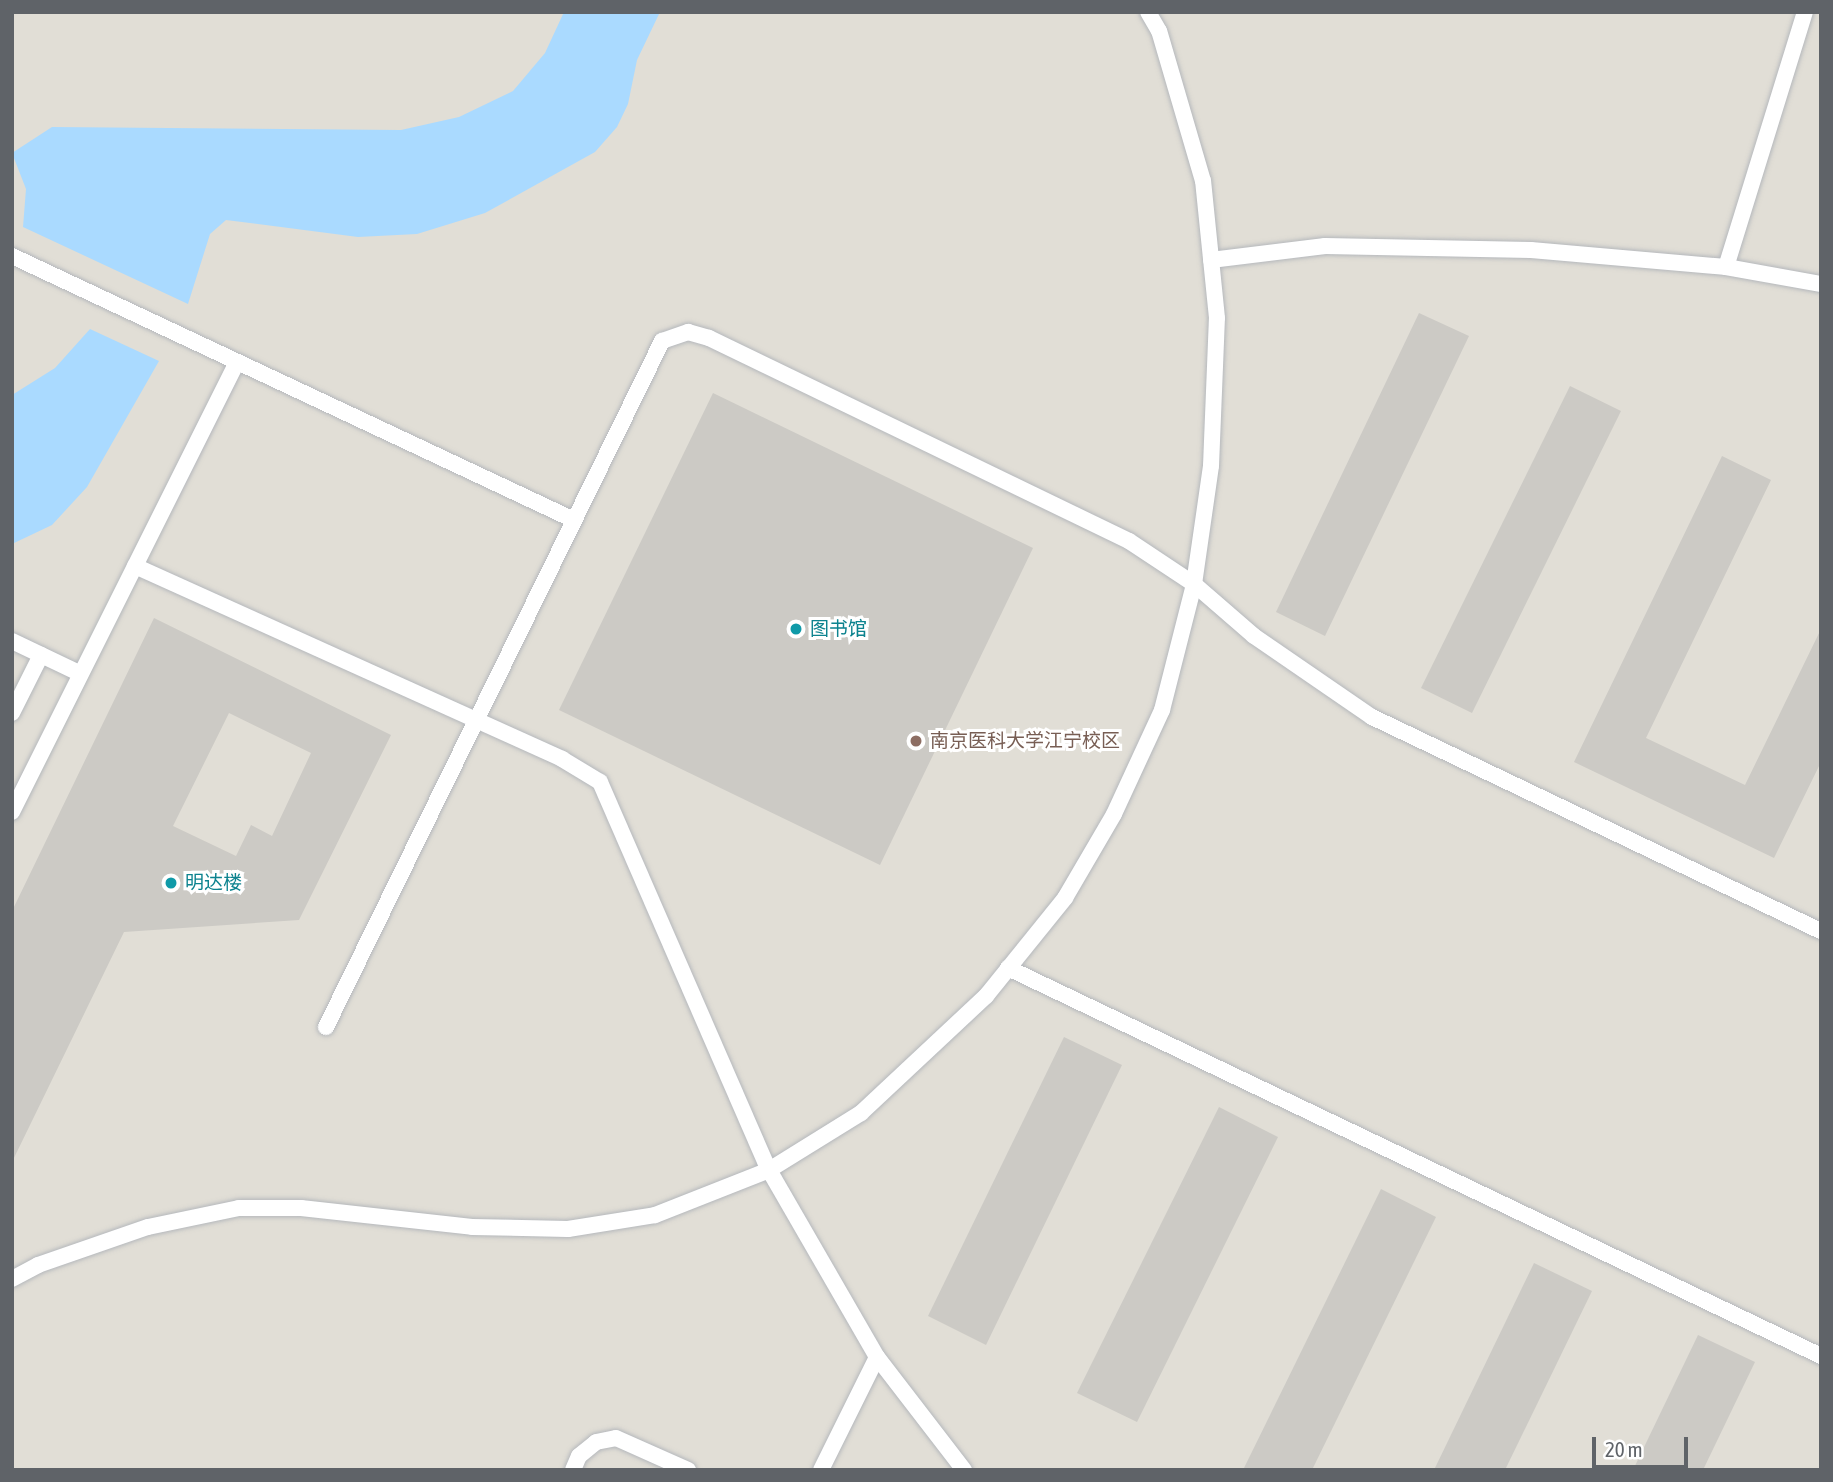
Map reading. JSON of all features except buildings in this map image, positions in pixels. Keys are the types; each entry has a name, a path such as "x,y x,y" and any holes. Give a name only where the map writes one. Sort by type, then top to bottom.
{"lane":[{"path":"12,1279 38,1265 148,1227 239,1208 301,1208 472,1227 568,1229 655,1214 769,1170 861,1113 986,996 1065,898 1114,814 1162,710 1194,584 1211,466 1217,318 1203,180 1159,31 1149,12"},
{"path":"1726,267 1805,12"},
{"path":"1211,260 1325,246 1531,250 1726,267 1821,284"},
{"path":"12,256 236,364 574,520"},
{"path":"326,1027 662,341 688,332 709,338 1129,541 1194,584 1254,636 1373,717 1820,928"},
{"path":"12,812 236,364"},
{"path":"135,566 562,760 600,782 769,1170 877,1357 964,1470"},
{"path":"12,641 81,674"},
{"path":"12,713 41,655"},
{"path":"1008,968 1821,1356"},
{"path":"821,1470 877,1357"},
{"path":"573,1470 579,1456 596,1441 616,1438 688,1470"}],"shaded area":[{"name":"南京医科大学江宁校区","path":"12,12 1821,12 1821,1470 12,1470"}],"water":[{"path":"564,12 660,12 637,60 628,104 617,127 595,152 485,213 417,234 358,237 226,220 210,234 188,304 23,227 26,189 12,153 52,127 401,130 459,117 513,91 545,53"},
{"path":"90,329 159,361 87,487 52,525 12,544 12,395 55,368"}],"place":[{"name":"图书馆","path":"796,629"},
{"name":"南京医科大学江宁校区","path":"916,741"},
{"name":"明达楼","path":"171,883"}]}
